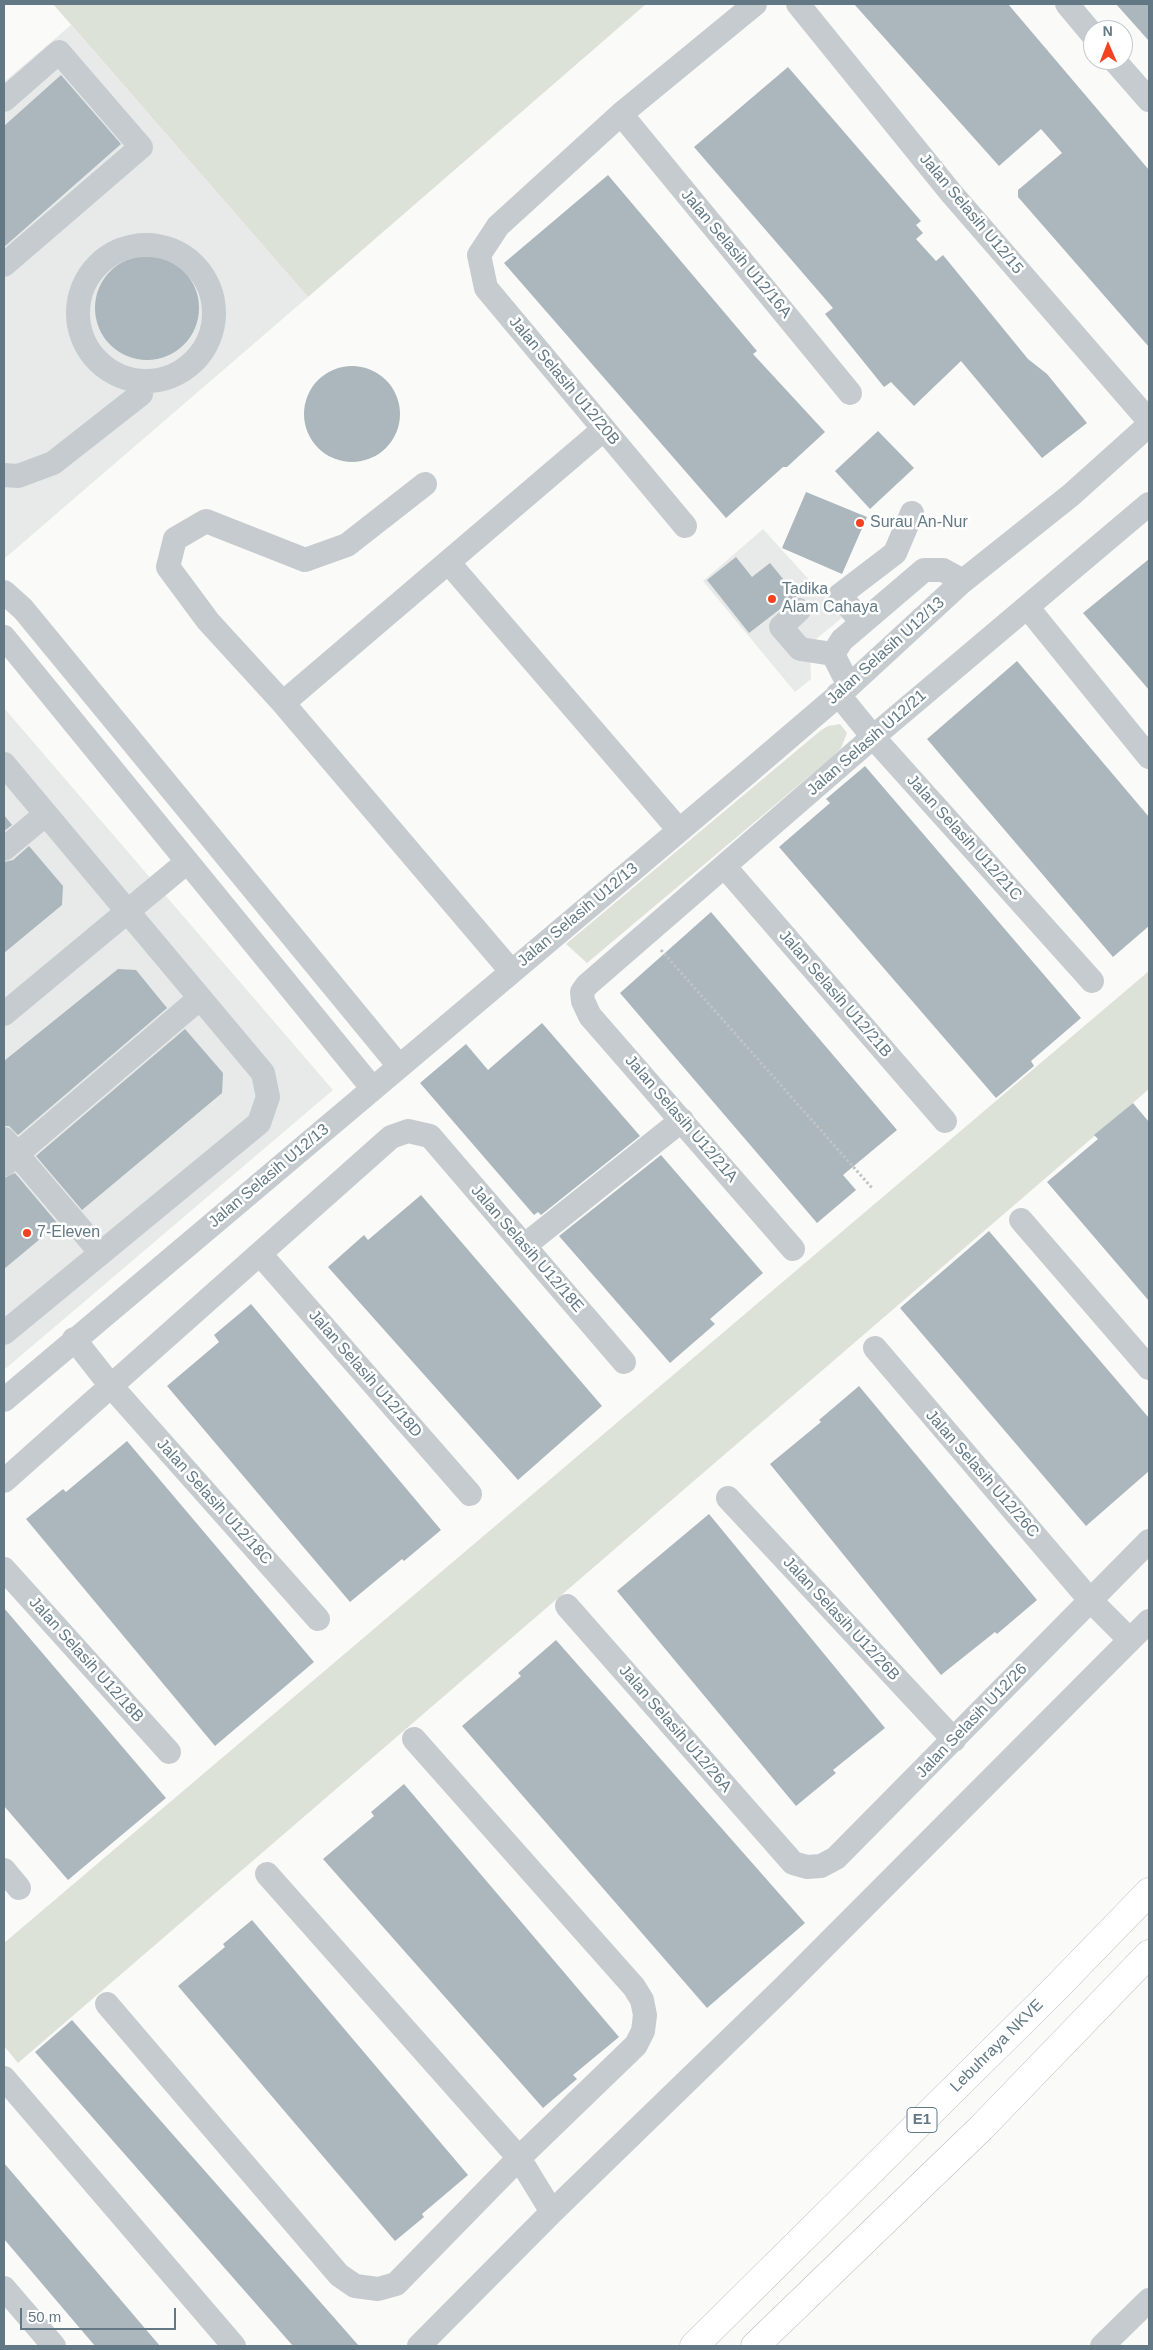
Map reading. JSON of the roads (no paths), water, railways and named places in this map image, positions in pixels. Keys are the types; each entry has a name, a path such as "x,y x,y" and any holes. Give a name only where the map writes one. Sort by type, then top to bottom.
{"highway":[{"name":"Lebuhraya NKVE","path":"694,2346 1056,1988 1149,1892"},
{"path":"756,2346 981,2128 1149,1954"}],"street":[{"name":"Jalan Selasih U12/20B","path":"685,526 486,288 479,254 498,226 621,114 755,4"},
{"name":"Jalan Selasih U12/15","path":"798,4 952,194 1149,421"},
{"path":"1067,4 1083,23"},
{"path":"4,100 59,52 142,147 4,265"},
{"path":"1123,70 1149,100"},
{"name":"Jalan Selasih U12/16A","path":"621,114 850,393"},
{"path":"142,244 171,249 195,264 210,288 214,316 207,344 189,366 164,378 144,381 121,376 97,361 82,337 77,309 85,282 103,259 122,249 142,244"},
{"path":"4,475 18,476 53,463 141,394 144,381"},
{"name":"Jalan Selasih U12/13","path":"4,1400 679,830 843,690 963,581 1071,495 1149,426"},
{"path":"283,703 604,429"},
{"path":"425,484 347,545 305,560 206,521 175,539 168,567 208,621 283,703 511,971"},
{"name":"Jalan Selasih U12/21","path":"586,985 725,867 873,737 1149,504"},
{"path":"862,623 840,595 895,553 912,513"},
{"path":"448,562 679,830"},
{"path":"799,610 781,627 800,650 834,654 842,640 924,570 943,570 963,581"},
{"path":"4,592 23,609 399,1066"},
{"path":"1028,608 1149,757"},
{"path":"4,637 373,1089"},
{"name":"Jalan Selasih U12/21C","path":"834,654 843,690 873,737 1092,981"},
{"path":"4,764 263,1073 268,1097 259,1123 4,1333"},
{"path":"4,849 46,814"},
{"path":"4,1014 187,862"},
{"name":"Jalan Selasih U12/21B","path":"725,867 945,1121"},
{"name":"Jalan Selasih U12/21A","path":"586,985 582,992 583,1001 590,1016 793,1249"},
{"path":"101,1253 8,1152 200,998"},
{"path":"524,1246 682,1120"},
{"name":"Jalan Selasih U12/18E","path":"260,1254 391,1137 408,1131 430,1136 624,1362"},
{"path":"1021,1220 1149,1368"},
{"path":"4,1481 260,1254"},
{"name":"Jalan Selasih U12/18D","path":"260,1254 470,1494"},
{"name":"Jalan Selasih U12/18C","path":"74,1339 111,1386 318,1619"},
{"name":"Jalan Selasih U12/26C","path":"875,1348 1090,1600 1130,1640"},
{"name":"Jalan Selasih U12/26B","path":"728,1498 954,1740"},
{"name":"Jalan Selasih U12/26","path":"783,1853 793,1863 807,1867 821,1866 836,1858 1149,1541"},
{"name":"Jalan Selasih U12/18B","path":"4,1569 169,1752"},
{"name":"Jalan Selasih U12/26A","path":"567,1606 783,1853"},
{"path":"419,2346 552,2212 783,1988 1149,1621"},
{"path":"107,2004 339,2275 355,2286 378,2289 396,2284 519,2158 636,2045 643,2031 645,2015 642,2000 634,1987 414,1739"},
{"path":"4,1870 20,1888"},
{"path":"267,1874 519,2158 552,2212"},
{"path":"4,2078 234,2346"},
{"path":"4,2288 54,2346"},
{"path":"1102,2346 1149,2300"}],"place":[{"name":"Surau An-Nur","path":"860,523"},
{"name":"Tadika Alam Cahaya","path":"772,599"},
{"name":"7-Eleven","path":"27,1233"}]}
